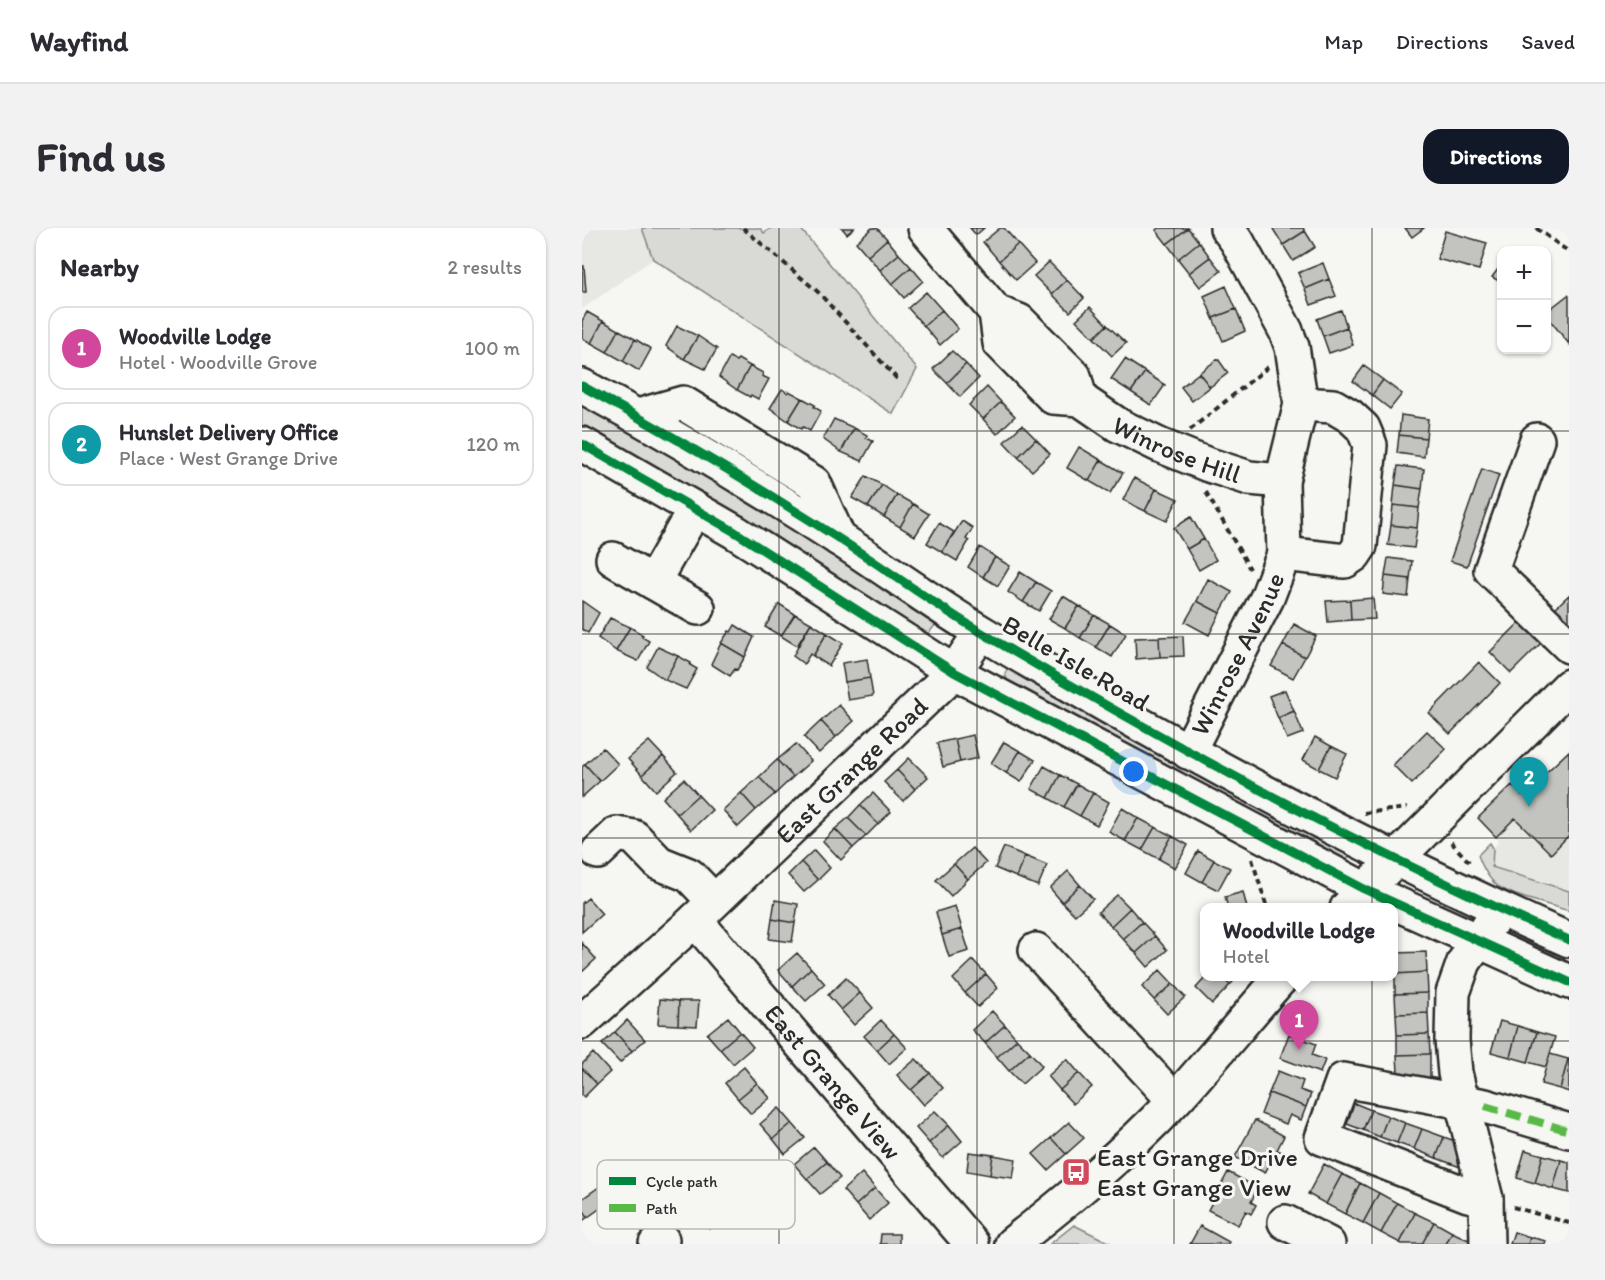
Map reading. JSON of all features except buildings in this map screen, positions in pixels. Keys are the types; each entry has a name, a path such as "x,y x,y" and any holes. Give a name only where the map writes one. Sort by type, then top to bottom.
{"street":[{"name":"Winrose Hill","path":"925,228 996,312 1019,321 1074,376 1080,399 1118,424 1175,452 1249,478 1282,481"},
{"name":"Winrose Avenue","path":"1188,752 1267,598 1284,554 1282,481 1301,404 1292,347 1286,331 1237,241 1227,228"},
{"name":"Belle Isle Road","path":"582,386 638,416 839,539 981,633 1188,752 1334,829 1569,940"},
{"name":"Winrose Avenue","path":"1284,554 1345,561 1354,555 1360,546 1370,445 1363,428 1350,416 1333,406 1301,404"},
{"path":"1537,440 1491,570 1569,646"},
{"path":"582,444 735,532 954,672 1311,860 1356,898 1371,903"},
{"path":"653,582 695,509"},
{"path":"613,558 698,608"},
{"name":"East Grange Road","path":"582,1022 705,911 954,672 981,633"},
{"path":"1356,898 1569,686"},
{"path":"598,852 616,834 633,837 659,863 689,875 705,911"},
{"path":"1487,1244 1486,1198 1455,1073 1452,1040 1453,993 1464,962 1500,908"},
{"name":"East Grange View","path":"705,911 972,1244"},
{"path":"1398,912 1479,940 1569,982"},
{"path":"1036,950 1174,1100"},
{"path":"1012,1244 1067,1201 1121,1153 1174,1100 1279,981"},
{"path":"1486,1198 1468,1195 1322,1137 1344,1080 1485,1106 1569,1131"},
{"path":"1284,1224 1328,1244"}],"path":[{"path":"743,228 818,292 899,381"},
{"path":"1536,228 1569,252"},
{"path":"1267,598 1175,452 1292,347"},
{"path":"1242,825 1265,903"},
{"path":"1486,1198 1569,1223"}],"shaded area":[{"path":"582,228 642,228 653,259 582,309"},
{"path":"642,228 760,228 764,233 771,228 800,228 917,369 893,414 653,259"},
{"path":"582,399 672,451 939,620 929,633 924,632 741,517 582,425"},
{"path":"1009,667 1351,855 1345,861 1008,683 1005,673"},
{"path":"1569,749 1569,891 1492,866 1493,848 1498,842 1478,818 1512,785 1523,795"},
{"path":"1490,843 1493,848 1492,867 1569,891 1569,911 1514,894 1494,883 1478,855"},
{"path":"1460,899 1476,914 1467,918 1439,905"},
{"path":"1074,1225 1112,1244 1050,1244"}],"marked path":[{"path":"1485,1106 1569,1131"}],"cycle path":[{"path":"582,386 745,480 966,623 1127,717 1345,834 1569,940"},
{"path":"582,444 735,532 954,672 1364,889 1395,903"},
{"path":"1398,904 1569,982"}],"place":[{"name":"Hunslet Delivery Office","path":"1529,807"},
{"name":"Woodville Lodge","path":"1299,1050"},
{"name":"East Grange Drive East Grange View","path":"1076,1172"}]}
